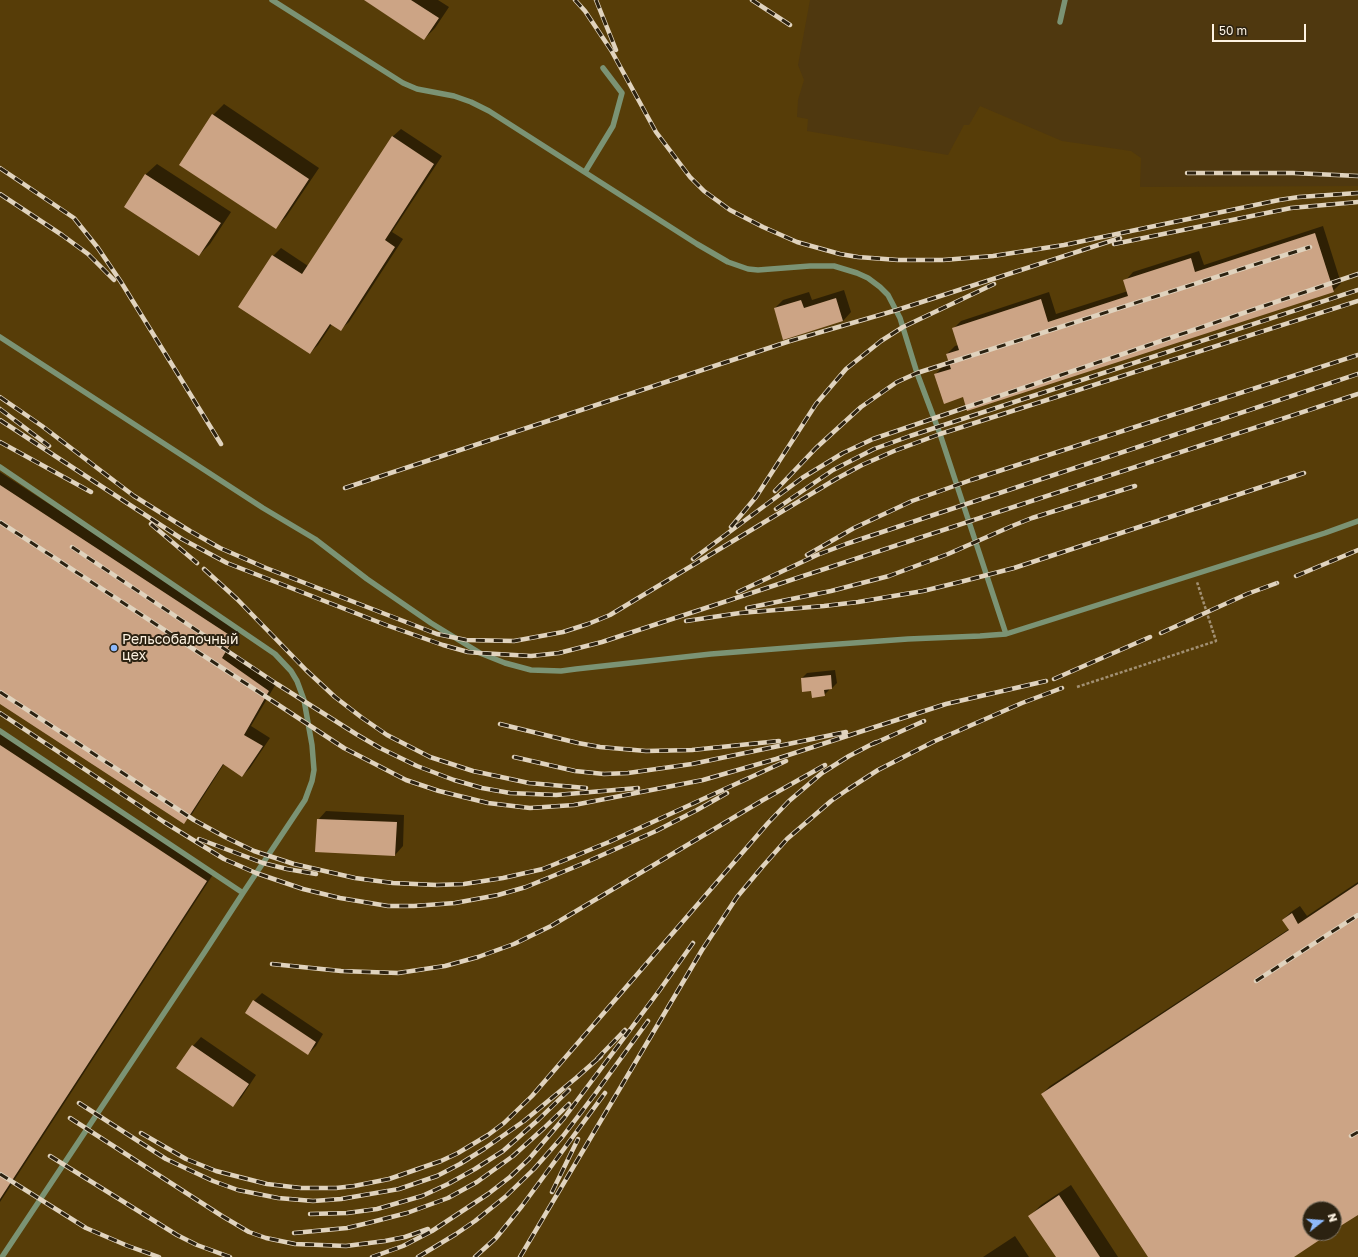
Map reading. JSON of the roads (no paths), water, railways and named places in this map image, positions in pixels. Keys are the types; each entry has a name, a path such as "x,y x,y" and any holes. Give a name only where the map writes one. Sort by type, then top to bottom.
{"lane":[{"path":"272,0 403,83 417,89 454,96 472,102 489,111 697,244 728,262 748,269 758,270 810,266 834,266 868,278 888,295 897,310 903,327 917,373 940,434 1006,634"},
{"path":"1060,22 1065,0"},
{"path":"585,172 613,126 622,93 603,68"},
{"path":"0,336 263,508 315,539 367,579 431,623 480,653 505,663 531,670 561,670 711,654 798,647 1006,634 1325,533 1358,521"},
{"path":"0,467 275,654 292,671 297,681 304,700 314,759 312,781 305,800 2,1257"},
{"path":"0,730 243,892"}],"railway":[{"path":"575,0 585,11 611,50 656,132 690,177 704,191 730,210 763,227 797,242 840,254 898,260 943,260 993,256 1064,245 1279,200 1299,197 1358,193"},
{"path":"596,0 616,50"},
{"path":"752,0 790,25"},
{"path":"0,168 74,218 98,248 121,282 221,444"},
{"path":"1187,173 1293,173 1358,176"},
{"path":"0,194 88,254 114,280"},
{"path":"1114,244 1291,208 1358,202"},
{"path":"345,488 790,341 897,310 1120,238"},
{"path":"775,491 816,448 861,407 897,382 917,373 1310,247"},
{"path":"693,559 802,478 843,453 873,439 1358,274"},
{"path":"731,527 756,497 816,404 846,369 881,341 903,327 994,284"},
{"path":"776,509 833,470 874,449 1358,290"},
{"path":"0,397 42,426 134,496 220,548 266,568 437,634 466,640 514,641 563,632 610,615 836,479 862,465 894,451 940,434 1358,301"},
{"path":"807,555 854,528 912,501 971,480 1358,355"},
{"path":"738,592 817,555 846,544 1358,374"},
{"path":"0,420 182,539 227,563 386,625 443,645 468,652 531,656 559,653 602,642 1358,394"},
{"path":"0,409 49,446"},
{"path":"0,442 91,492"},
{"path":"686,621 740,613 858,602 923,591 1014,568 1304,473"},
{"path":"747,608 831,591 889,576 948,554 1032,518 1135,486"},
{"path":"0,522 344,748 406,780 439,791 488,803 530,808 574,805 703,780 776,759 946,704 1046,681"},
{"path":"151,524 197,563"},
{"path":"72,547 277,684 356,734 380,748 417,766 454,780 482,788 510,793 556,795 638,788"},
{"path":"1296,576 1358,550"},
{"path":"204,569 237,599 306,670 335,697 387,735 430,757 473,771 529,783 586,788"},
{"path":"1161,633 1247,594 1277,583"},
{"path":"1054,679 1150,637"},
{"path":"520,1257 702,950 737,897 787,839 831,801 878,770 935,741 1022,703 1062,688"},
{"path":"0,692 194,820 225,837 254,851 294,864 355,878 393,883 437,885 464,884 503,878 543,869 609,842 786,761"},
{"path":"0,713 164,822 224,859 256,873 303,889 340,898 388,906 455,903 498,895 526,887 656,831 727,793"},
{"path":"873,744 924,721"},
{"path":"500,724 578,743 600,747 646,751 692,750 779,741"},
{"path":"514,757 575,771 604,774 628,773 692,764 846,732"},
{"path":"141,1133 186,1159 216,1171 267,1184 301,1188 336,1188 389,1179 441,1161 458,1153 488,1135 504,1123 532,1096 768,823 789,801 822,773 849,756 876,742"},
{"path":"272,964 341,971 398,973 445,966 478,957 514,944 551,926 763,800 825,765"},
{"path":"199,839 263,863 316,874"},
{"path":"1256,981 1358,915"},
{"path":"372,1257 403,1246 432,1231 488,1194 510,1177 529,1159 564,1118 693,943"},
{"path":"418,1257 475,1221 505,1197 534,1169 563,1136 648,1021"},
{"path":"597,1059 625,1030"},
{"path":"79,1103 166,1159 213,1181 238,1190 278,1198 313,1201 341,1199 399,1189 437,1176 460,1164 524,1121 601,1056"},
{"path":"310,1214 347,1213 377,1209 422,1196 448,1184 503,1151 569,1090"},
{"path":"475,1257 496,1238 522,1206 605,1093"},
{"path":"294,1233 347,1228 407,1213 448,1198 477,1182 513,1156 569,1104"},
{"path":"70,1118 222,1216 249,1232 266,1238 295,1244 346,1246 405,1237 428,1229"},
{"path":"1351,1136 1358,1132"},
{"path":"552,1192 578,1139"},
{"path":"50,1156 177,1235 197,1245 230,1257"},
{"path":"0,1174 86,1228 128,1246 159,1257"}],"place":[{"name":"Рельсобалочный цех","path":"114,648"}]}
